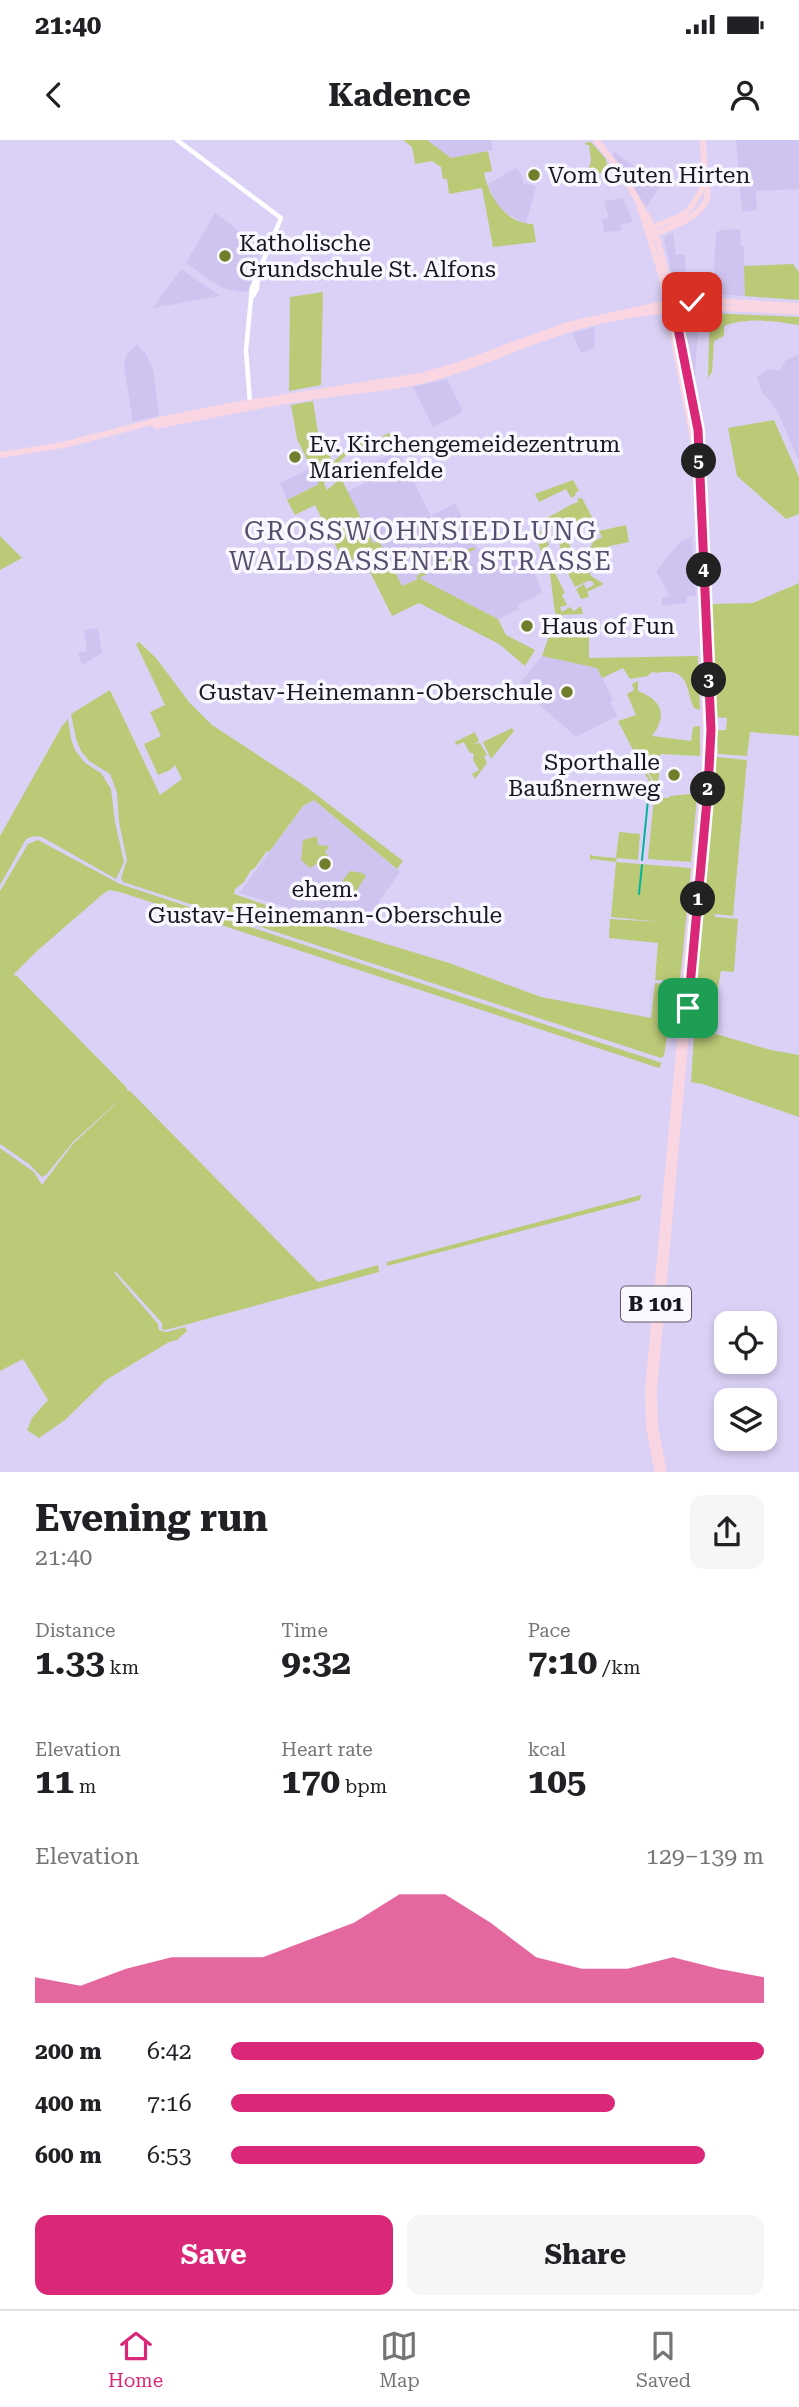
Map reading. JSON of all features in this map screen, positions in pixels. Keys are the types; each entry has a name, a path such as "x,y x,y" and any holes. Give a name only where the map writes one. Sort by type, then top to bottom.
{"main road":[{"path":"596,140 608,154 639,204 651,231 682,223 697,212 706,197 704,140"},
{"name":"B 101","path":"651,231 671,307 699,442 711,730 708,789 648,1390 649,1427 658,1472"},
{"path":"705,304 799,312"},
{"path":"0,454 63,445 251,405 417,382 455,371 571,328 671,307 705,304 799,306"},
{"name":"B 101","path":"664,1472 655,1427 654,1390 684,1031"}],"street":[{"path":"177,140 278,214 281,219 252,288 246,350 251,405"}],"shaded area":[{"path":"427,140 491,140 493,150 451,158"},
{"path":"736,140 799,140 799,189 756,191 757,210 742,212"},
{"path":"614,152 661,185 646,207 613,155"},
{"path":"516,168 524,185 526,183 536,186 526,224 498,209 488,184"},
{"path":"623,198 633,222 621,224 621,231 604,232 602,220 609,218 604,201"},
{"name":"Katholische Grundschule St. Alfons","path":"215,213 262,248 248,291 222,288 186,263"},
{"path":"740,229 741,245 744,246 745,296 713,294 716,233 720,230"},
{"path":"673,233 676,255 685,254 686,295 677,294 664,240 665,236"},
{"path":"181,269 220,296 153,308"},
{"path":"684,315 699,316 693,376 682,318"},
{"path":"595,327 594,348 581,353 572,333"},
{"path":"137,344 146,354 153,370 159,413 157,416 133,422 124,367 126,355"},
{"path":"799,354 799,461 778,413 762,393 757,377 768,369 779,371 786,360"},
{"path":"448,381 462,409 461,413 433,427 413,387"},
{"path":"398,450 431,516 455,503 481,551 506,557 530,545 528,549 542,593 498,619 419,578 402,587 379,541 373,543 347,492 380,475 374,462"},
{"path":"311,468 319,484 287,500 280,483"},
{"path":"692,536 696,596 687,596 687,603 662,606 662,598 670,596 656,571 681,541"},
{"path":"98,628 102,653 82,665 78,653 87,651 84,630"},
{"name":"Gustav-Heinemann-Oberschule","path":"542,656 597,667 613,700 610,702 617,716 576,737 519,687"},
{"name":"ehem. Gustav-Heinemann-Oberschule","path":"314,800 400,872 364,922 360,922 356,928 239,893 303,806"}],"green space":[{"path":"403,140 427,140 451,158 488,151 492,171 484,173 490,191 507,214 523,223 533,224 536,242 493,247 482,188 449,194 447,179 443,179 441,167 432,161 415,164 412,147"},
{"path":"591,142 605,158 610,172 587,175 591,161 589,145 585,143"},
{"path":"793,264 799,272 799,300 745,296 744,266"},
{"path":"323,292 321,385 289,391 290,297"},
{"path":"710,313 799,317 799,325 752,321 724,326 724,336 714,341 712,372 708,378"},
{"path":"313,401 318,432 333,462 360,438 370,443 389,433 395,444 369,451 364,445 358,447 341,461 324,484 327,490 341,478 373,543 379,541 402,586 473,547 475,549 419,578 498,619 506,635 535,650 525,666 499,644 419,603 392,616 369,570 363,573 356,558 345,564 315,505 295,515 287,500 319,484 297,439 291,405"},
{"path":"774,420 799,477 799,514 786,519 737,476 728,428"},
{"path":"573,480 579,491 571,498 566,489 539,502 535,494"},
{"path":"582,498 594,521 565,536 573,552 579,549 580,551 566,561 552,521 546,521 545,518"},
{"path":"537,523 543,538 548,542 546,547 557,569 554,571 565,593 562,595 567,605 560,607 562,612 570,607 574,611 581,606 583,614 555,613 550,573 531,526"},
{"path":"626,525 629,542 591,554 589,551 593,542 602,537 599,531"},
{"path":"0,536 22,558 0,570"},
{"path":"578,556 584,567 588,565 591,576 604,584 587,592 589,597 581,599 576,589 584,584 586,589 594,585 592,581 588,581 575,587 566,569 566,562"},
{"path":"799,583 799,736 750,732 747,756 718,754 716,730 726,730 727,718 716,717 710,604 753,603"},
{"path":"589,622 589,658 698,656 700,710 694,708 685,681 676,674 652,672 648,676 630,679 623,668 602,678 597,668 542,656 553,625"},
{"path":"139,642 156,658 189,702 212,725 305,786 403,861 397,869 314,800 303,806 269,852 267,851 244,882 235,889 234,894 449,963 541,997 651,1018 655,983 674,985 679,989 672,993 668,1004 670,1009 676,1012 676,1016 669,1018 667,1022 664,1056 661,1058 123,882 121,878 127,860 119,822 117,793 110,774 89,761 81,751 71,714 110,690 160,795 182,779 175,765 158,775 144,744 161,736 150,712 165,705 136,644"},
{"path":"638,681 638,691 653,699 660,709 660,721 652,736 691,741 693,727 700,726 700,756 660,754 658,790 630,738 655,788 653,789 618,721 636,715 627,694 634,690 632,684"},
{"path":"68,719 75,750 85,763 101,773 111,789 124,862 116,879 42,837 34,836 26,839 0,885 0,836"},
{"path":"512,728 514,731 491,759 483,742"},
{"path":"475,732 479,741 474,744 480,743 487,755 484,756 487,763 475,779 472,774 479,770 473,760 474,754 469,752 464,742 456,745 455,742"},
{"path":"718,757 747,760 733,916 715,914 715,917 738,919 734,972 721,971 715,1003 694,998"},
{"path":"690,794 697,797 691,862 648,859 654,798"},
{"path":"619,832 640,834 638,860 617,858 616,862 590,861 590,854 616,858"},
{"path":"317,836 318,845 329,846 325,853 329,856 310,868 301,860 303,840"},
{"path":"38,840 120,884 662,1063 659,1068 123,893 110,890 104,893 13,975 17,976 127,1091 130,1091 318,1282 378,1265 379,1272 166,1330 162,1329 162,1323 115,1271 158,1324 159,1330 167,1332 185,1327 187,1331 177,1340 169,1342 106,1380 65,1420 39,1438 27,1430 32,1418 48,1400 23,1359 0,1371 0,1148 34,1172 42,1185 72,1145 127,1093 73,1142 42,1177 29,1164 0,1144 0,891 28,844"},
{"path":"616,862 691,868 680,981 655,980 658,943 609,938 610,919 660,922 611,917"},
{"path":"350,871 366,876 353,896 346,890 343,880"},
{"path":"697,1004 714,1006 709,1032 799,1055 799,1117 691,1082 693,1007"},
{"path":"641,1195 640,1200 387,1266 387,1262"}],"waterway":[{"path":"642,860 648,800"},
{"path":"639,894 642,865"}],"place":[{"name":"Vom Guten Hirten","path":"534,175"},
{"name":"Katholische Grundschule St. Alfons","path":"225,256"},
{"name":"Ev. Kirchengemeidezentrum Marienfelde","path":"295,457"},
{"name":"Haus of Fun","path":"527,626"},
{"name":"Gustav-Heinemann-Oberschule","path":"567,692"},
{"name":"Sporthalle Baußnernweg","path":"674,775"},
{"name":"ehem. Gustav-Heinemann-Oberschule","path":"325,864"}],"district":[{"name":"GROSSWOHNSIEDLUNG WALDSASSENER STRASSE","path":"421,546"}],"route":[{"path":"688,1008 711,730 698,430 673,303 692,302"}]}
